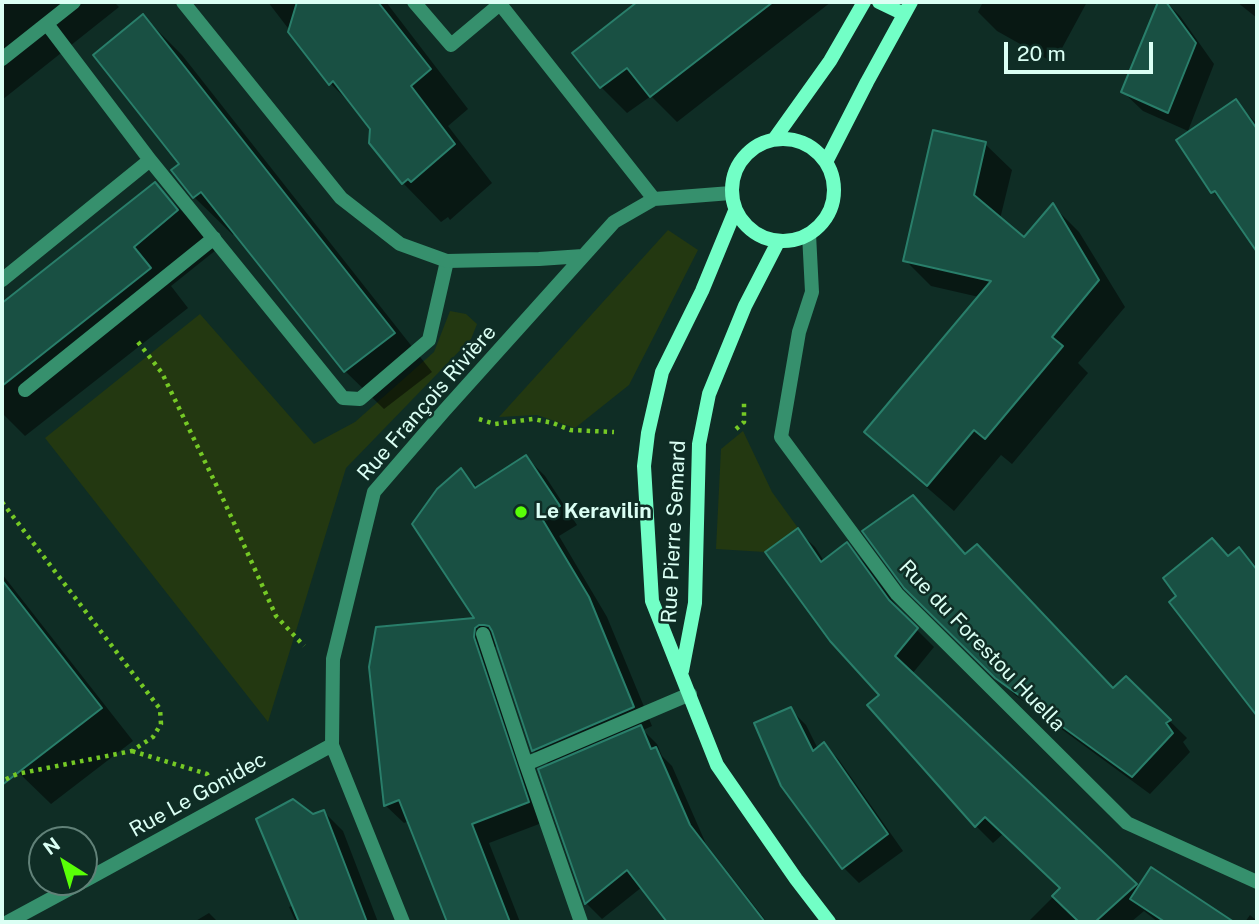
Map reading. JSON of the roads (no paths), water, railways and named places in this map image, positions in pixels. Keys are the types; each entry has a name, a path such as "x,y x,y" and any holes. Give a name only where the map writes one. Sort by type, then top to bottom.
{"main road":[{"path":"775,138 830,61 864,2"},
{"path":"826,162 908,8 879,2"},
{"path":"775,138 793,139 818,152 826,162 835,188 834,202 829,215 809,234 797,240 778,242 759,236 745,225 735,211 731,193 732,180 744,156 754,147 775,138"},
{"name":"Rue Pierre Semard","path":"735,211 702,290 662,372 648,433 644,466 653,601 717,765 829,922"},
{"name":"Rue Pierre Semard","path":"682,673 695,603 699,444 709,394 745,306 778,242"}],"street":[{"path":"2,59 74,2"},
{"path":"183,2 341,198 400,244 447,261 583,256"},
{"path":"414,2 451,45 501,3 654,199"},
{"path":"47,24 150,160 343,397 360,399 429,340 447,261"},
{"path":"2,280 150,160"},
{"name":"Rue François Rivière","path":"403,922 332,745 333,659 374,492 614,222 654,199 731,193"},
{"name":"Rue du Forestou Huella","path":"809,234 812,292 799,332 781,437 897,594 1127,823 1257,881"},
{"path":"25,390 214,238"},
{"path":"484,634 581,922"},
{"path":"526,764 690,694"},
{"name":"Rue Le Gonidec","path":"98,873 332,745"},
{"name":"Rue Le Gonidec","path":"8,922 56,896"}],"place":[{"name":"Le Keravilin","path":"521,512"}]}
